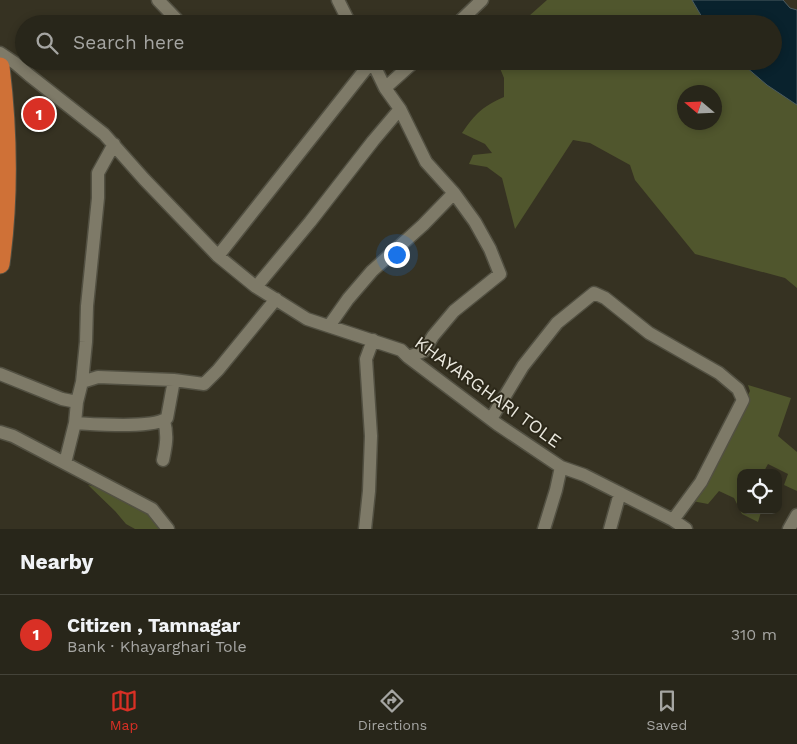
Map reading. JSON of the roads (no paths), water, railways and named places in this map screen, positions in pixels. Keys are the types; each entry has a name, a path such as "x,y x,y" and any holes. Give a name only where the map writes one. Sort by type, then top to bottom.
{"highway":[{"path":"0,67 6,112 4,240 0,264"}],"street":[{"path":"158,0 172,15"},
{"path":"338,0 346,15"},
{"path":"466,15 482,0"},
{"name":"KHAYARGHARI TOLE","path":"0,53 15,63"},
{"name":"KHAYARGHARI TOLE","path":"23,70 104,134 218,256 256,287 307,319 401,350 491,419 561,467 584,475 673,520 686,529"},
{"path":"218,256 365,70"},
{"path":"376,70 385,88 400,109 426,162 454,193 475,222 500,274 454,311 433,336 424,351 408,357"},
{"path":"385,88 405,70"},
{"path":"256,287 400,109"},
{"path":"64,463 75,423 77,402 82,382 87,306 98,198 98,173 114,144"},
{"path":"329,326 348,299 372,271 423,225 454,193"},
{"path":"491,419 524,366 557,323 594,293 605,298 649,334 719,373 738,390 743,400 701,482 673,520"},
{"path":"82,382 98,377 174,380 204,384 218,370 276,299"},
{"path":"365,529 369,491 371,436 366,359 373,340"},
{"path":"0,374 62,399 77,402"},
{"path":"75,423 150,424 164,421 167,418 174,380"},
{"path":"163,460 167,445 167,431 164,421"},
{"path":"0,432 13,436 152,509 168,529"},
{"path":"544,529 561,467"},
{"path":"610,529 620,493"},
{"path":"790,529 797,515"}],"water":[{"path":"692,0 783,0 790,8 797,10 797,105 767,85 750,70 782,70 782,15 701,15"}],"place":[{"name":"Citizen , Tamnagar","path":"39,114"}]}
